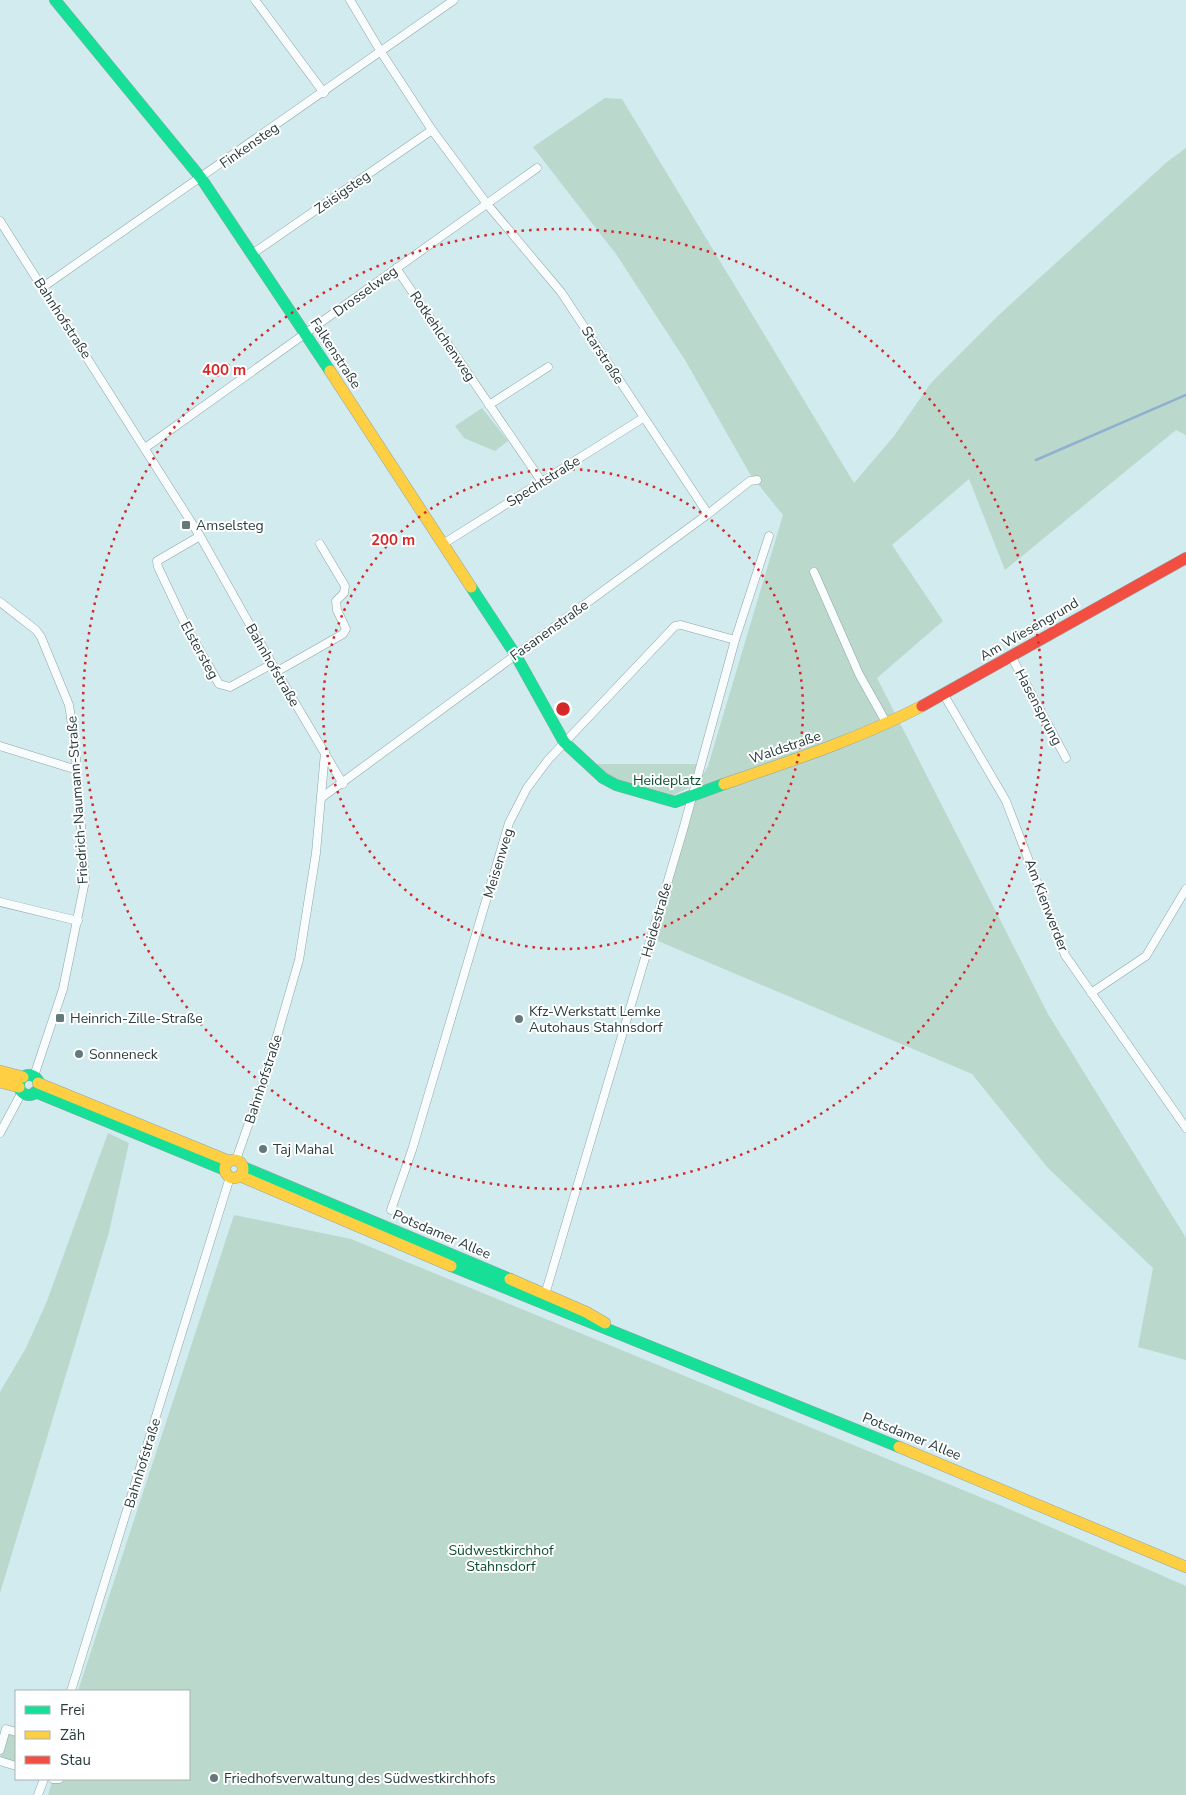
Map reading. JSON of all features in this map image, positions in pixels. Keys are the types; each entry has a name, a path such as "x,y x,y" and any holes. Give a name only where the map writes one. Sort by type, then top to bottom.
{"street":[{"name":"Falkenstraße","path":"55,0 201,178 306,334 515,654 564,742"},
{"path":"255,0 324,93"},
{"name":"Starstraße","path":"350,0 381,52 432,130 487,204 562,292 643,418 708,514"},
{"name":"Finkensteg","path":"43,287 324,93 454,0"},
{"name":"Zeisigsteg","path":"252,254 432,130"},
{"path":"487,204 537,168"},
{"name":"Drosselweg","path":"145,448 487,204"},
{"name":"Bahnhofstraße","path":"0,221 200,536 276,672 325,752 316,853 298,966 266,1074 234,1169 71,1690"},
{"name":"Rotkehlchenweg","path":"396,268 542,482"},
{"path":"489,405 548,367"},
{"name":"Spechtstraße","path":"443,544 643,418"},
{"name":"Fasanenstraße","path":"321,798 343,784 515,654 708,514 750,481 757,480"},
{"name":"Elstersteg","path":"200,536 157,561 158,567 186,626 219,684 230,687 272,664"},
{"name":"Heidestraße","path":"544,1299 735,640 769,536"},
{"path":"276,672 343,634 346,629 337,610 336,602 344,593 345,586 320,544"},
{"name":"Am Wiesengrund","path":"887,724 944,695 1186,558"},
{"path":"814,572 859,674 887,724"},
{"name":"Friedrich-Naumann-Straße","path":"0,602 36,630 41,637 69,705 77,770 85,882 62,989 29,1085"},
{"name":"Meisenweg","path":"392,1210 412,1150 510,823 527,788 564,742 675,626 735,640"},
{"name":"Hasensprung","path":"1011,656 1066,758"},
{"name":"Am Kienwerder","path":"944,695 1006,801 1065,955 1185,1124"},
{"name":"Waldstraße","path":"691,796 811,755 887,724"},
{"path":"564,742 603,778 616,785 675,802 691,796"},
{"path":"0,746 77,770"},
{"path":"325,752 343,784"},
{"path":"1091,993 1146,956 1186,889"},
{"path":"0,902 78,921"},
{"name":"Potsdamer Allee","path":"0,1071 29,1085 544,1299 586,1312 626,1335 1186,1567"},
{"name":"Potsdamer Allee","path":"0,1082 29,1085"},
{"path":"0,1133 29,1085"},
{"path":"0,1750 6,1729 15,1732"},
{"path":"0,1760 15,1766"},
{"path":"38,1795 44,1780"}],"green space":[{"path":"605,98 622,99 854,483 894,436 931,383 1001,313 1167,162 1186,148 1186,435 1176,430 1005,570 969,479 892,545 943,621 877,678 1048,1014 1186,1238 1186,1360 1138,1347 1153,1268 1048,1168 972,1074 651,938 691,796 708,766 783,515 750,474 685,360 616,254 533,147"},
{"path":"482,408 508,441 495,451 464,438 455,426"},
{"name":"Heideplatz","path":"591,764 699,764 692,786 668,798 616,783"},
{"path":"108,1133 129,1143 109,1232 0,1593 0,1392 26,1348 47,1301"},
{"name":"Südwestkirchhof Stahnsdorf","path":"234,1215 351,1239 1002,1506 1186,1586 1186,1795 48,1795 53,1780 190,1780 190,1690 78,1690"},
{"path":"8,1733 15,1735 15,1764 0,1758"}],"waterway":[{"path":"1036,460 1186,395"}],"traffic: fast":[{"path":"55,0 201,178 330,371"},
{"path":"471,587 515,654 564,742 603,778 616,785 675,802 724,784"},
{"path":"29,1075 36,1078 39,1085 36,1092 29,1095 22,1092 19,1085 22,1078 29,1075"},
{"path":"35,1092 225,1170"},
{"path":"243,1167 510,1279"},
{"path":"451,1266 899,1447"}],"traffic: slow":[{"path":"330,371 471,587"},
{"path":"724,784 849,739 922,706"},
{"path":"0,1071 23,1077"},
{"path":"0,1082 19,1087"},
{"path":"38,1083 229,1161"},
{"path":"234,1160 241,1162 243,1169 241,1176 234,1178 227,1176 225,1169 227,1162 234,1160"},
{"path":"240,1176 451,1266"},
{"path":"510,1279 586,1312 605,1323"},
{"path":"899,1447 1186,1567"}],"traffic: jam":[{"path":"922,706 1186,558"}],"place":[{"name":"Amselsteg","path":"186,525"},
{"name":"Heinrich-Zille-Straße","path":"60,1018"},
{"name":"Kfz-Werkstatt Lemke Autohaus Stahnsdorf","path":"519,1019"},
{"name":"Sonneneck","path":"79,1054"},
{"name":"Taj Mahal","path":"263,1149"},
{"name":"Friedhofsverwaltung des Südwestkirchhofs","path":"214,1778"}]}
